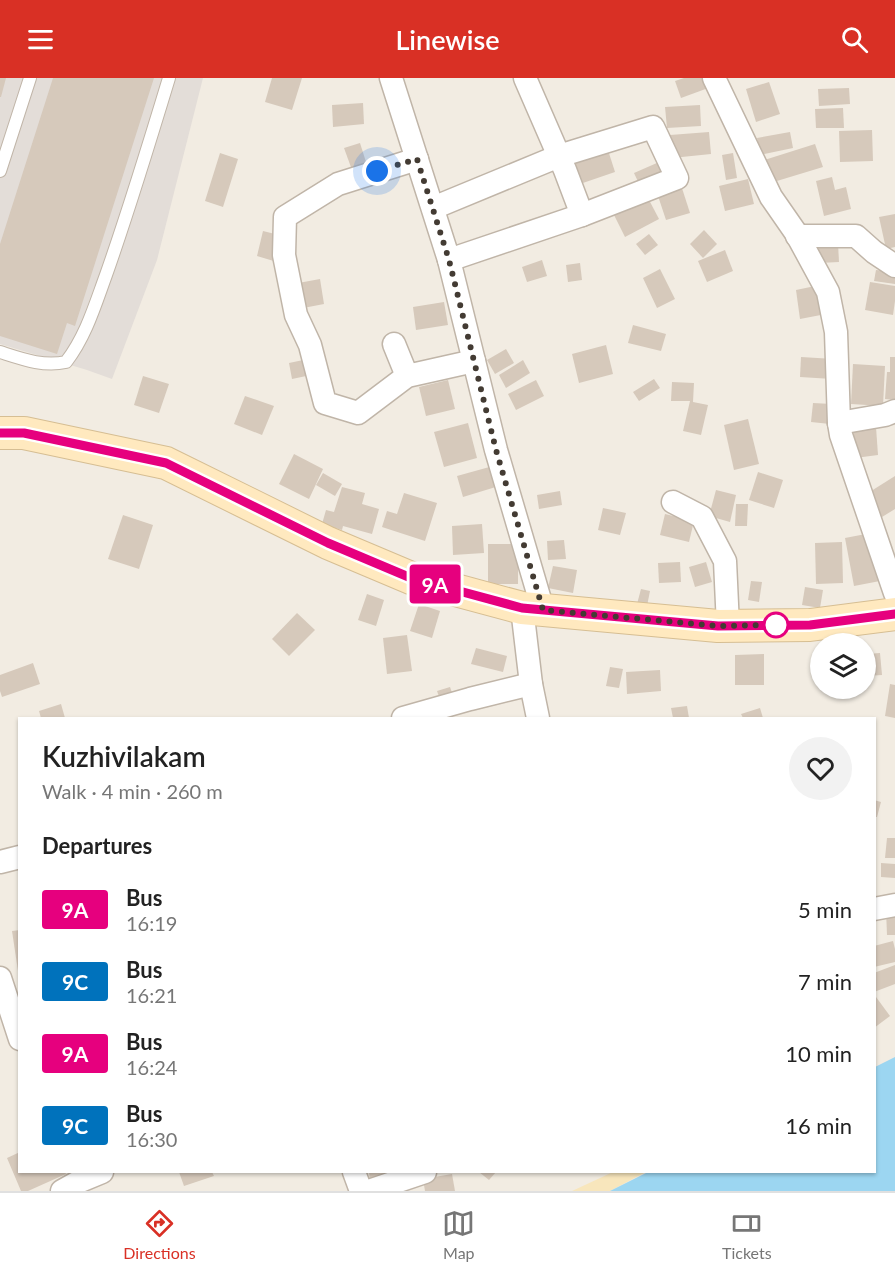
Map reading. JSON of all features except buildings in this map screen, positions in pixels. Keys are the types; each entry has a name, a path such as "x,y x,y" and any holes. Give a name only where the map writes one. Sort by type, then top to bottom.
{"main road":[{"path":"0,433 24,433 166,463 328,543 411,578 533,609 728,626 810,625 895,614"}],"street":[{"path":"391,78 449,260 533,609 531,684 538,717"},
{"path":"525,78 582,214"},
{"path":"714,78 771,197 797,236 828,291 836,332 841,435 895,593"},
{"path":"433,208 559,156 652,127 677,178 449,260"},
{"path":"417,159 338,184 285,217 284,255 296,315 310,345 325,403 358,413 407,376 474,361"},
{"path":"797,236 856,236 895,266"},
{"path":"394,344 407,376"},
{"path":"839,423 885,415 895,411"},
{"path":"673,502 702,517 725,561 728,626"},
{"path":"407,717 531,684"},
{"path":"0,862 18,858"},
{"path":"876,909 895,905"},
{"path":"0,978 18,1033"},
{"path":"74,1184 100,1173"},
{"path":"354,1173 361,1191"},
{"path":"369,1191 422,1173"}],"lane":[{"path":"0,171 30,78"},
{"path":"0,352 54,365 66,362 76,350 121,234 169,78"}],"shaded area":[{"path":"0,78 203,78 157,260 112,379 0,344"}],"sand":[{"path":"611,1173 644,1173 610,1191 572,1191"}],"water":[{"path":"895,1057 895,1191 610,1191 646,1173 876,1173 876,1066"}],"bus line":[{"name":"9A","path":"0,433 24,433 166,463 328,543 411,578 522,608 718,626 810,625 895,614"}],"route":[{"path":"377,171 417,159 449,260 496,450 543,610 718,626 776,625"}]}
